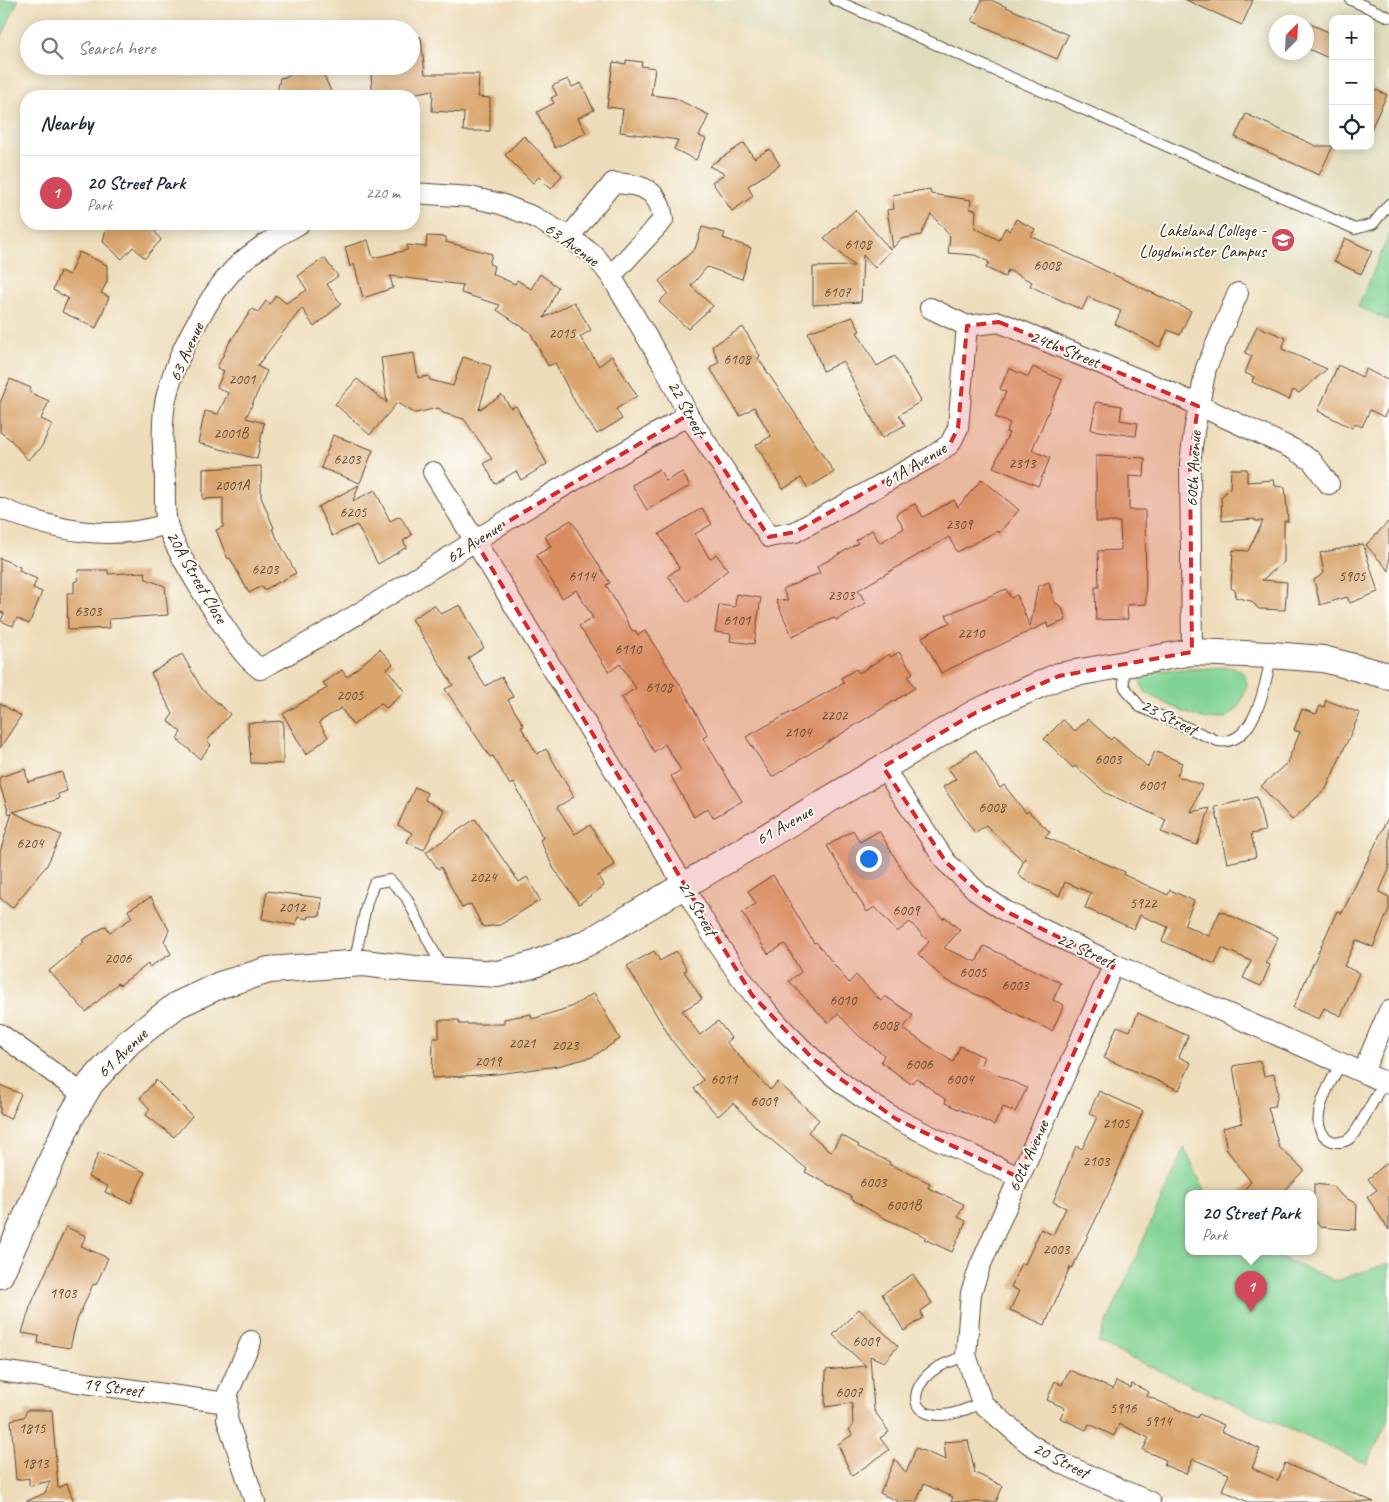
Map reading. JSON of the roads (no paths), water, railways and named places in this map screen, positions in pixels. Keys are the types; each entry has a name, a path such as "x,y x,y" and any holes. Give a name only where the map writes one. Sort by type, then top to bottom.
{"street":[{"path":"569,237 613,183 636,184 654,195 661,205 663,220 610,276"},
{"name":"63 Avenue","path":"420,193 470,197 501,204 534,217 569,237 595,256 610,276"},
{"name":"63 Avenue","path":"167,524 162,435 166,402 189,339 210,300 235,269 266,242 288,230"},
{"name":"22 Street","path":"610,276 665,368 688,415 769,537"},
{"name":"60th Avenue","path":"1192,652 1190,463 1198,406 1206,368 1238,293"},
{"path":"930,308 967,326"},
{"name":"24th Street","path":"967,326 999,322 1172,393 1293,450 1312,461 1328,484"},
{"name":"61A Avenue","path":"769,537 795,532 934,456 950,444 958,428 967,326"},
{"name":"62 Avenue","path":"260,669 310,642 475,541 688,415"},
{"name":"21 Street","path":"433,472 704,921 752,995 769,1016 813,1058 865,1100 896,1118 1018,1177"},
{"name":"20A Street Close","path":"0,508 32,521 85,532 110,534 136,533 167,524 184,560 234,638 246,656 260,669"},
{"path":"1123,664 1192,652 1271,655 1323,659 1389,676"},
{"name":"61 Avenue","path":"0,1275 71,1117 91,1083 129,1042 177,1005 220,985 269,970 354,964 498,974 560,956 587,943 975,713 1059,676 1123,664"},
{"name":"22 Street","path":"883,767 946,862 980,894 1023,920 1114,964 1342,1062 1386,1083"},
{"name":"60th Avenue","path":"966,1355 971,1293 980,1266 1114,964"},
{"path":"1362,1072 1389,1011"},
{"path":"0,1034 84,1095"},
{"path":"251,1341 231,1385 227,1403 227,1419 255,1502"},
{"path":"966,1355 982,1403"},
{"name":"19 Street","path":"0,1371 227,1403"},
{"name":"20 Street","path":"982,1403 1028,1443 1061,1463 1150,1502"}],"lane":[{"path":"836,0 1355,229 1373,224 1389,204"},
{"path":"1351,0 1389,17"},
{"name":"23 Street","path":"1123,664 1124,686 1140,707 1226,742 1238,738 1248,728 1264,690 1271,655"},
{"path":"354,964 367,902 374,883 390,880 406,896 445,971"},
{"name":"22 Street","path":"1342,1062 1327,1088 1319,1113 1323,1133 1331,1140 1339,1142 1349,1139 1357,1130 1386,1083"},
{"path":"966,1355 932,1370 915,1396 917,1407 926,1413 943,1416 982,1403"}],"place":[{"name":"Lakeland College - Lloydminster Campus","path":"1283,240"},
{"name":"20 Street Park","path":"1251,1312"}]}
